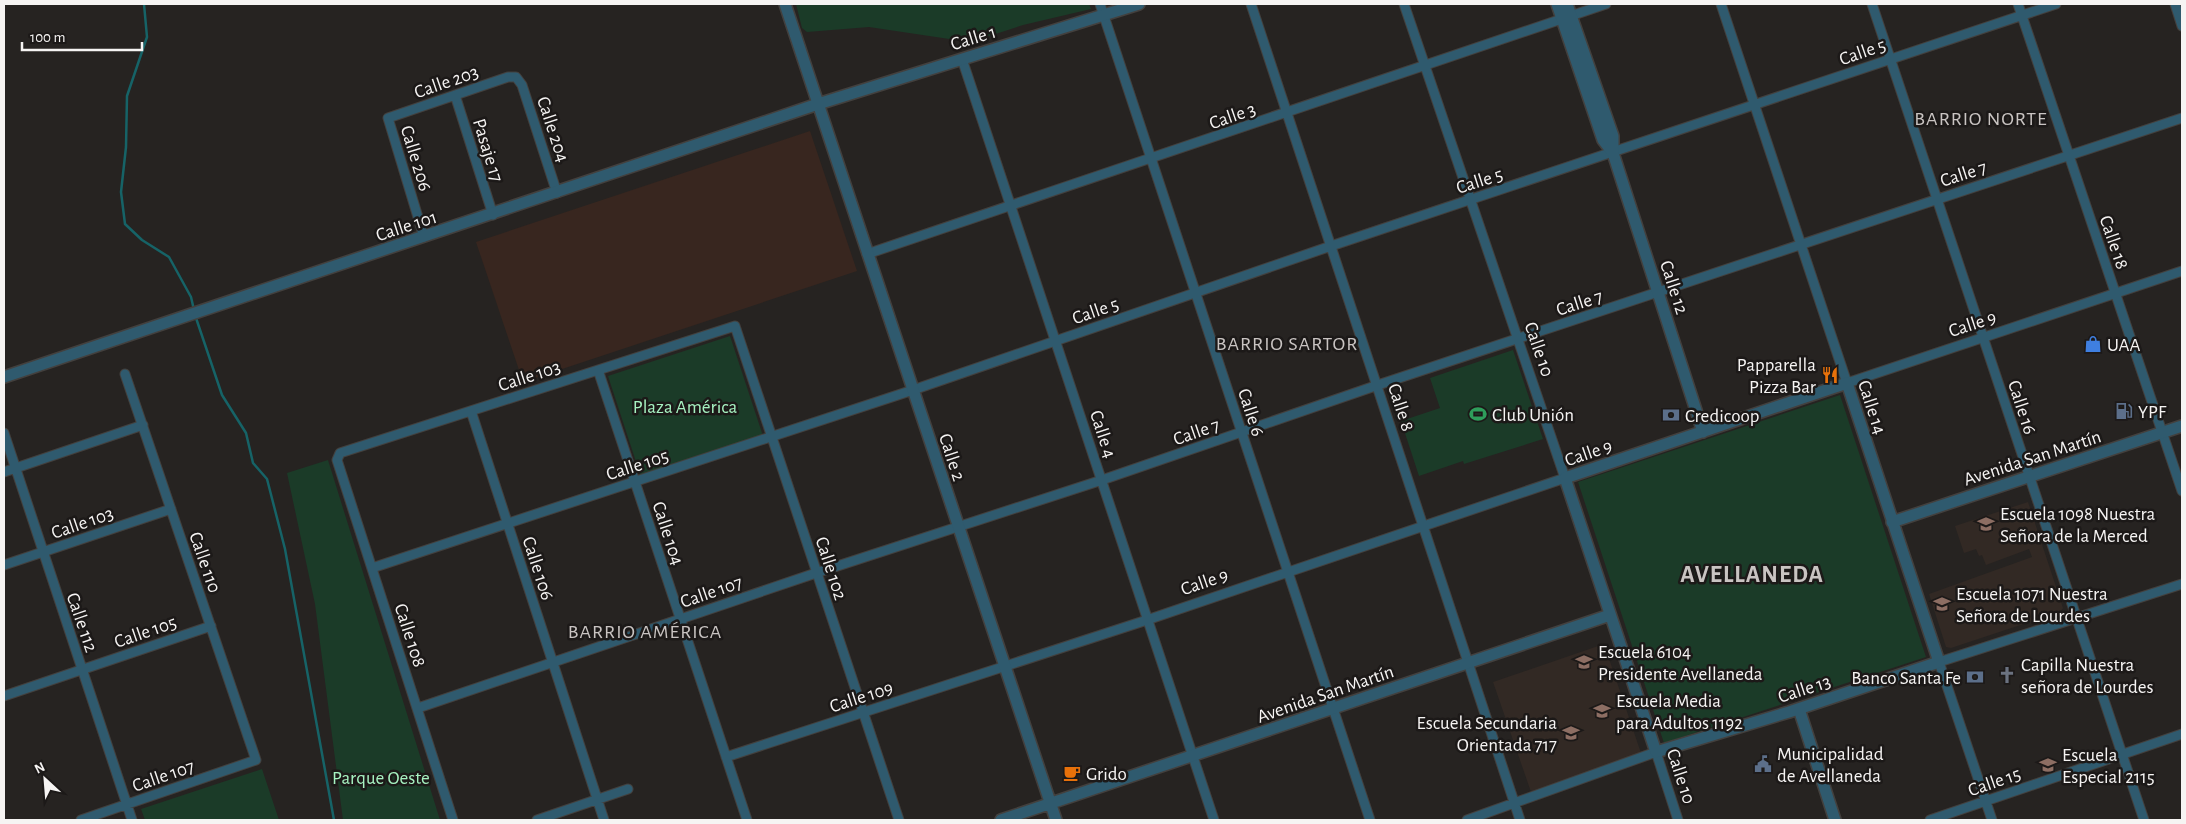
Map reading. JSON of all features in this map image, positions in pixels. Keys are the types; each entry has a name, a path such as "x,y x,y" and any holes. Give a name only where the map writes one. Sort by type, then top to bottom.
{"street":[{"name":"Calle 2","path":"785,4 1056,820"},
{"name":"Calle 1","path":"818,104 962,59 1102,9 1139,4"},
{"name":"Calle 8","path":"1251,4 1520,820"},
{"name":"Calle 10","path":"1404,4 1565,478 1678,820"},
{"name":"Calle 12","path":"1557,4 1567,17"},
{"name":"Calle 12","path":"1568,4 1567,17 1603,140 1613,153 1703,432"},
{"name":"Calle 3","path":"867,254 1606,4"},
{"name":"Calle 14","path":"1721,4 1992,820"},
{"name":"Calle 16","path":"1872,4 2144,820"},
{"name":"Calle 18","path":"2018,4 2182,491"},
{"name":"Calle 5","path":"913,390 1470,199 1613,153 2056,4"},
{"path":"2175,4 2182,26"},
{"name":"Calle 6","path":"1102,9 1370,820"},
{"name":"Calle 4","path":"962,59 1214,820"},
{"name":"Calle 203","path":"388,118 508,76 516,77"},
{"name":"Calle 204","path":"516,77 522,85 557,193"},
{"name":"Pasaje 17","path":"455,95 493,215"},
{"name":"Calle 101","path":"4,377 493,215 818,104"},
{"name":"Calle 206","path":"388,118 424,237"},
{"name":"Calle 7","path":"958,527 1242,433 1378,385 2182,118"},
{"name":"Calle 9","path":"1005,666 1147,620 1424,525 2182,271"},
{"name":"Calle 103","path":"337,460 340,453 735,326"},
{"name":"Calle 102","path":"735,326 899,820"},
{"name":"Calle 104","path":"598,370 747,820"},
{"name":"Calle 110","path":"126,374 256,760"},
{"name":"Calle 105","path":"372,568 913,390"},
{"name":"Calle 106","path":"471,411 604,820"},
{"path":"4,472 143,426"},
{"name":"Avenida San Martín","path":"1892,522 2182,426"},
{"name":"Calle 112","path":"4,433 132,820"},
{"name":"Calle 108","path":"337,460 453,820"},
{"name":"Calle 103","path":"4,565 171,509"},
{"name":"Calle 107","path":"418,708 816,573 958,527"},
{"name":"Calle 13","path":"1467,820 1656,752 1799,709 1938,662 2182,584"},
{"name":"Avenida San Martín","path":"1002,820 1610,615"},
{"name":"Calle 105","path":"4,696 211,626"},
{"name":"Calle 109","path":"726,757 1005,666"},
{"path":"1799,709 1835,820"},
{"name":"Calle 15","path":"1930,820 2182,734"},
{"name":"Calle 107","path":"81,820 256,760"},
{"path":"537,820 628,789"}],"shaded area":[{"path":"810,131 857,271 523,382 476,242"},
{"path":"2028,502 2063,608 2060,612 1951,648 1946,647 1929,594 2032,557 2029,549 1986,565 1982,555 1979,556 1976,549 1964,553 1955,526"},
{"path":"1604,644 1641,753 1531,792 1493,682"}],"green space":[{"path":"796,4 1089,4 1091,9 1023,25 980,39 956,40 869,27 807,32 802,28"},
{"name":"Plaza América","path":"730,336 763,436 641,477 608,376"},
{"name":"Club Unión","path":"1513,350 1543,439 1464,464 1463,461 1419,476 1401,421 1440,408 1430,378"},
{"path":"1840,395 1926,657 1664,743 1578,482"},
{"name":"Parque Oeste","path":"328,460 440,820 343,820 315,604 287,473"},
{"path":"262,769 279,820 145,820 141,809"}],"waterway":[{"path":"144,4 147,37 127,96 126,147 121,192 125,224 142,240 169,257 191,297 194,310"},
{"path":"195,315 222,395 246,433 253,463 267,479 285,549 334,820"}],"place":[{"name":"UAA","path":"2093,344"},
{"name":"Papparella Pizza Bar","path":"1830,375"},
{"name":"YPF","path":"2124,411"},
{"name":"Club Unión","path":"1478,414"},
{"name":"Credicoop","path":"1671,415"},
{"name":"Escuela 1098 Nuestra Señora de la Merced","path":"1986,524"},
{"name":"Escuela 1071 Nuestra Señora de Lourdes","path":"1942,604"},
{"name":"Escuela 6104 Presidente Avellaneda","path":"1584,662"},
{"name":"Capilla Nuestra señora de Lourdes","path":"2007,675"},
{"name":"Banco Santa Fe","path":"1975,677"},
{"name":"Escuela Media para Adultos 1192","path":"1602,711"},
{"name":"Escuela Secundaria Orientada 717","path":"1571,733"},
{"name":"Municipalidad de Avellaneda","path":"1763,764"},
{"name":"Escuela Especial 2115","path":"2048,765"},
{"name":"Grido","path":"1072,773"}],"district":[{"name":"BARRIO NORTE","path":"1981,118"},
{"name":"BARRIO SARTOR","path":"1287,343"},
{"name":"AVELLANEDA","path":"1752,574"},
{"name":"BARRIO AMÉRICA","path":"645,631"}]}
